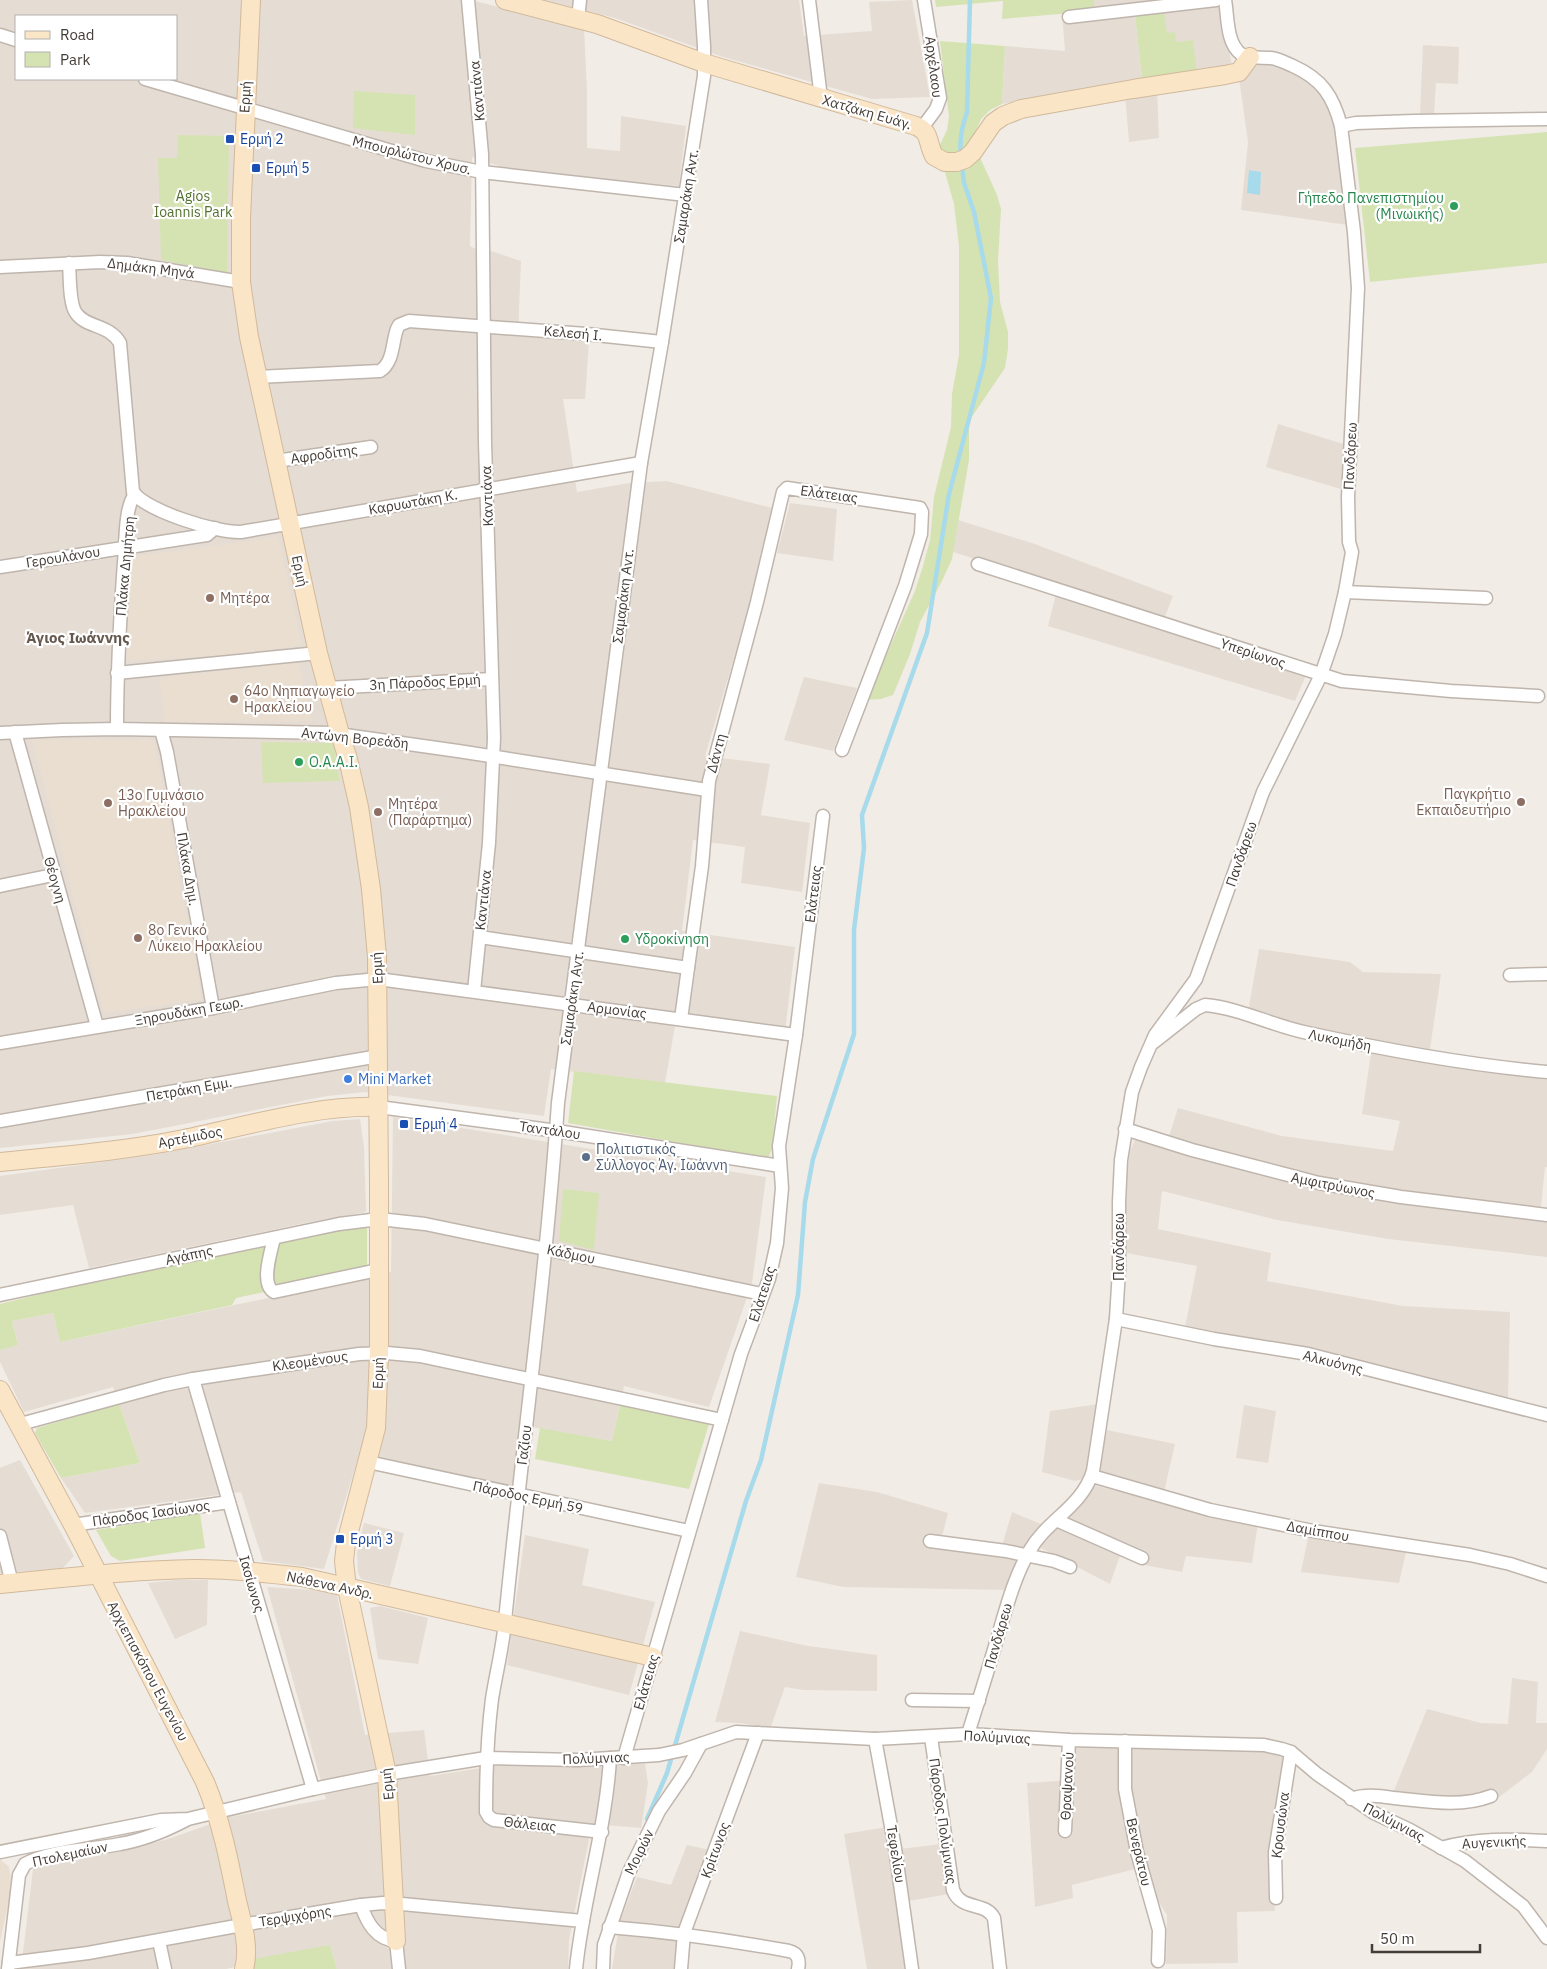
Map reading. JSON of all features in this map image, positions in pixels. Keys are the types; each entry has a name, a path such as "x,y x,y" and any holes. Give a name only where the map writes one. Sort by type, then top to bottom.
{"street":[{"name":"Ερμή","path":"251,0 240,218 241,282 257,377 318,654 348,759 362,825 371,889 378,979 379,1353 376,1428 346,1543 344,1561 347,1588 387,1774 396,1941"},
{"name":"Καντιάνα","path":"468,0 480,125 482,172 486,490 493,756 489,843 474,991"},
{"name":"Χατζάκη Ευάγ.","path":"505,0 626,33 704,63 922,128 928,136 931,150 938,160 945,162 957,162 968,157 993,123 1015,111 1133,88 1225,76 1239,72 1250,57"},
{"path":"578,19 580,0"},
{"name":"Σαμαράκη Αντ.","path":"557,1131 558,1103 640,463 662,342 704,76 701,0"},
{"path":"809,0 821,98"},
{"name":"Αρχέλαου","path":"922,128 936,109 940,98 924,0"},
{"path":"1069,17 1216,0"},
{"path":"1225,0 1231,39 1242,54 1250,57"},
{"path":"0,35 15,40"},
{"name":"Πανδάρεω","path":"968,1734 1011,1593 1027,1555 1042,1533 1076,1502 1092,1476 1116,1319 1119,1270 1120,1180 1125,1129 1132,1092 1149,1047 1161,1026 1196,979 1263,792 1321,675 1335,634 1346,592 1352,552 1349,542 1348,497 1358,288 1354,232 1340,126 1337,112 1318,81 1305,72 1282,61 1273,58 1250,57"},
{"name":"Μπουρλώτου Χρυσ.","path":"149,80 405,155 482,172 686,195"},
{"path":"1340,126 1356,123 1414,121 1547,119"},
{"path":"69,263 72,302 76,313 82,319 110,332 120,343 131,484 135,494"},
{"name":"Δημάκη Μηνά","path":"0,267 69,263 127,263 241,282"},
{"name":"Κελεσή Ι.","path":"257,377 378,371 386,367 397,329 404,322 425,321 662,342"},
{"name":"Αφροδίτης","path":"276,461 371,447"},
{"name":"Καρυωτάκη Κ.","path":"135,494 142,502 155,508 215,528 241,532 640,463"},
{"name":"Ελάτειας","path":"783,492 787,488 900,504 920,508 922,512 921,534 905,586 842,750"},
{"name":"Δάντη","path":"681,1019 702,866 707,790 757,602 783,492"},
{"name":"Πλάκα Δημήτρη","path":"117,729 117,673 125,547 130,505 135,494"},
{"path":"125,547 207,535 215,528"},
{"name":"Γερουλάνου","path":"0,567 125,547"},
{"name":"Υπερίωνος","path":"978,564 1321,675 1360,684 1538,696"},
{"path":"1346,592 1486,598"},
{"path":"117,673 318,654"},
{"name":"3η Πάροδος Ερμή","path":"327,688 492,679"},
{"name":"Αντώνη Βορεάδη","path":"0,734 117,729 340,734 707,790"},
{"name":"Πλάκα Δημ.","path":"160,730 167,752 213,1008"},
{"name":"Θέογνη","path":"15,732 53,875 97,1026"},
{"name":"Ελάτειας","path":"624,1758 722,1420 762,1294 769,1279 778,1234 782,1188 779,1146 796,1035 823,816"},
{"path":"0,886 53,875"},
{"path":"480,937 688,968"},
{"path":"1510,975 1547,974"},
{"name":"Ξηρουδάκη Γεωρ.","path":"0,1043 213,1008 336,983 378,979"},
{"name":"Αρμονίας","path":"378,979 796,1035"},
{"name":"Λυκομήδη","path":"1149,1047 1196,1009 1205,1005 1305,1033 1380,1048 1518,1070 1547,1072"},
{"name":"Πετράκη Εμμ.","path":"0,1122 379,1056"},
{"name":"Ταντάλου","path":"379,1107 557,1131 780,1166"},
{"name":"Αρτέμιδος","path":"0,1162 183,1139 335,1108 379,1107"},
{"name":"Αμφιτρύωνος","path":"1125,1129 1252,1167 1319,1183 1428,1201 1547,1215"},
{"name":"Γαζίου","path":"486,1758 492,1701 505,1624 517,1495 532,1381 557,1131"},
{"name":"Αγάπης","path":"0,1295 351,1222 379,1219"},
{"name":"Κάδμου","path":"379,1219 425,1224 762,1294"},
{"path":"274,1238 266,1279 270,1290 280,1292 378,1270"},
{"name":"Αλκυόνης","path":"1116,1319 1214,1339 1308,1354 1547,1415"},
{"name":"Κλεομένους","path":"18,1425 164,1385 193,1379 284,1364 379,1353 420,1356 722,1420"},
{"name":"Ιασίωνος","path":"193,1379 313,1789"},
{"name":"Αρχιεπισκόπου Ευγενίου","path":"0,1390 73,1524 201,1773 217,1811 228,1854 242,1925 246,1959 244,1969"},
{"name":"Πάροδος Ερμή 59","path":"368,1462 689,1531"},
{"name":"Δαμίππου","path":"1092,1476 1210,1510 1313,1531 1470,1556 1510,1564 1547,1576"},
{"name":"Πάροδος Ιασίωνος","path":"73,1524 229,1502"},
{"path":"1056,1520 1142,1558"},
{"path":"0,1536 6,1584"},
{"path":"930,1541 1027,1555 1070,1567"},
{"name":"Νάθενα Ανδρ.","path":"6,1584 99,1575 196,1569 302,1577 653,1657"},
{"path":"912,1700 978,1701"},
{"name":"Πολύμνιας","path":"387,1774 486,1758 546,1760 659,1755 701,1744 730,1733 876,1739 968,1734 1069,1740 1264,1745 1282,1748 1290,1752 1351,1799 1465,1861 1523,1906 1547,1938"},
{"name":"Κρίτωνος","path":"681,1969 684,1933 758,1733"},
{"name":"Πάροδος Πολύμνιας","path":"930,1737 953,1890 962,1902 986,1909 994,1918 1000,1969"},
{"name":"Τεφελίου","path":"876,1739 890,1818 912,1969"},
{"name":"Θραψανού","path":"1065,1831 1069,1740"},
{"name":"Βενεράτου","path":"1125,1741 1125,1789 1137,1852 1159,1930 1158,1961"},
{"name":"Μοιρών","path":"603,1969 604,1945 628,1872 659,1811 685,1773 701,1744"},
{"name":"Κρουσώνα","path":"1276,1898 1275,1852 1290,1752"},
{"name":"Θάλειας","path":"486,1758 486,1812 489,1817 494,1820 602,1832"},
{"path":"576,1969 583,1921 602,1832 610,1758"},
{"name":"Πτολεμαίων","path":"9,1966 19,1875 22,1867 28,1862 59,1854 122,1844 163,1832 188,1819 217,1811 387,1774"},
{"path":"1351,1799 1367,1795 1457,1803 1476,1801 1491,1796"},
{"name":"Πτολεμαίων","path":"0,1852 21,1846 161,1820 188,1819"},
{"name":"Αυγενικής","path":"1441,1848 1459,1843 1508,1838 1547,1841"},
{"path":"21,1846 28,1862"},
{"name":"Τερψιχόρης","path":"9,1966 361,1906 395,1904 583,1921"},
{"path":"361,1906 377,1933 385,1939 396,1941 399,1969"},
{"path":"610,1927 684,1933 794,1952 798,1957 798,1969"},
{"path":"159,1941 165,1969"}],"shaded area":[{"path":"0,0 471,0 584,28 587,148 620,151 621,116 686,126 679,186 505,168 472,157 470,246 521,261 518,336 589,342 585,399 563,399 577,492 629,483 667,481 772,508 752,597 705,756 770,764 761,815 810,823 802,892 741,883 745,847 693,840 682,931 795,947 784,1041 675,1026 665,1083 551,1069 544,1116 365,1092 327,1096 133,1134 0,1148"},
{"path":"545,0 799,0 804,36 872,31 869,2 912,0 930,97 872,99 720,56 615,18"},
{"path":"1094,0 1193,0 1221,3 1232,67 1197,74 1176,42 1166,33 1135,15 1142,79 1002,104 1005,46 1065,51 1062,13 1094,11"},
{"path":"1423,45 1459,47 1458,84 1436,83 1434,115 1420,115"},
{"path":"1260,63 1270,63 1290,69 1320,90 1335,125 1348,225 1241,210 1248,142 1239,78"},
{"path":"1157,90 1159,138 1129,142 1125,94"},
{"path":"1278,424 1347,445 1346,485 1341,489 1266,467"},
{"path":"790,503 837,509 833,561 777,553"},
{"path":"958,520 1032,543 1173,596 1164,619 953,552"},
{"name":"Μητέρα","path":"278,537 302,645 232,655 125,661 132,557"},
{"path":"1056,594 1306,675 1295,701 1048,626"},
{"name":"64ο Νηπιαγωγείο Ηρακλείου","path":"299,662 312,721 165,722 159,678"},
{"path":"804,677 857,688 833,751 784,740"},
{"path":"32,739 154,740 202,999 104,1013"},
{"path":"1259,949 1350,962 1363,972 1441,974 1430,1049 1390,1044 1301,1026 1248,1012"},
{"path":"1371,1053 1547,1080 1547,1167 1545,1167 1541,1207 1444,1198 1380,1189 1240,1158 1169,1136 1178,1108 1282,1136 1393,1151 1400,1121 1362,1114"},
{"path":"393,1117 766,1177 752,1283 709,1407 624,1386 612,1441 520,1425 512,1488 359,1455 324,1569 263,1561 241,1492 85,1513 61,1478 140,1463 113,1387 24,1412 0,1362 0,1350 18,1344 12,1321 53,1313 60,1342 391,1272"},
{"path":"360,1119 364,1147 366,1212 89,1268 73,1205 0,1215 0,1176 153,1155 333,1121"},
{"path":"1137,1136 1379,1199 1426,1207 1547,1220 1547,1257 1388,1239 1277,1220 1162,1191 1158,1229 1271,1253 1267,1281 1403,1306 1510,1312 1508,1398 1316,1350 1185,1327 1197,1266 1126,1253 1126,1182 1130,1151"},
{"path":"1099,1404 1089,1468 1085,1478 1075,1481 1042,1472 1050,1411"},
{"path":"1244,1405 1276,1411 1268,1463 1236,1458"},
{"path":"1107,1430 1175,1444 1164,1492 1098,1474"},
{"path":"20,1460 74,1556 62,1569 0,1573 0,1468"},
{"path":"819,1483 877,1492 948,1513 940,1545 1000,1552 1012,1512 1041,1524 1007,1590 843,1587 796,1577"},
{"path":"1093,1485 1198,1511 1258,1523 1252,1563 1186,1556 1182,1572 1144,1565 1121,1553 1110,1584 1039,1547 1048,1534"},
{"path":"364,1523 404,1533 390,1586 361,1579 358,1573 357,1553"},
{"path":"1309,1533 1407,1548 1399,1583 1301,1572"},
{"path":"525,1535 589,1549 582,1585 655,1602 629,1695 507,1665"},
{"path":"176,1580 208,1580 207,1625 175,1639 148,1583"},
{"path":"267,1587 314,1590 337,1595 365,1735 424,1730 430,1776 494,1766 645,1764 648,1783 641,1828 592,1824 569,1940 568,1969 337,1969 330,1945 226,1969 21,1969 33,1869 45,1862 103,1855 132,1849 171,1838 230,1817 326,1799"},
{"path":"380,1606 428,1618 418,1664 378,1659 370,1608"},
{"path":"740,1631 808,1646 877,1655 877,1691 803,1690 785,1687 770,1729 741,1723 715,1722"},
{"path":"1512,1678 1538,1682 1536,1723 1547,1723 1547,1749 1532,1772 1494,1801 1488,1791 1451,1798 1393,1793 1427,1709 1481,1723 1508,1724"},
{"path":"1076,1748 1254,1750 1286,1755 1273,1875 1275,1911 1237,1912 1238,1963 1166,1964 1167,1915 1155,1896 1147,1866 1072,1885 1073,1898 1035,1907 1027,1783 1073,1780"},
{"path":"887,1827 907,1969 867,1969 844,1834"},
{"path":"942,1844 949,1894 909,1901 900,1849"},
{"path":"687,1845 710,1850 676,1969 612,1969 620,1921 637,1877 671,1885"},
{"path":"0,1859 9,1867 12,1886 0,1942"}],"green space":[{"path":"935,0 1094,0 1094,11 1002,19 1003,1 936,7"},
{"path":"1164,12 1167,33 1175,32 1176,42 1193,40 1197,74 1142,79 1135,15"},
{"path":"940,41 1005,46 1002,104 990,110 981,119 968,149 959,157 937,151 947,130 949,117"},
{"path":"354,91 415,95 415,135 353,128"},
{"name":"Γήπεδο Πανεπιστημίου (Μινωικής)","path":"1547,132 1547,263 1370,282 1355,148"},
{"name":"Agios Ioannis Park","path":"178,135 229,136 227,273 161,260 158,158 177,158"},
{"path":"978,153 997,195 1001,209 998,261 1000,302 1008,332 1005,368 969,421 969,460 952,559 920,622 910,654 893,695 881,699 866,700 915,591 930,540 934,497 951,427 952,394 959,355 959,246 954,204 945,172 963,166"},
{"name":"Ο.Α.Α.Ι.","path":"261,742 333,743 340,781 263,783"},
{"path":"574,1071 777,1096 772,1149 766,1158 568,1123"},
{"path":"563,1189 599,1193 594,1250 559,1241"},
{"path":"367,1225 367,1270 236,1298 232,1305 60,1342 53,1313 12,1321 18,1345 0,1350 0,1304 53,1291"},
{"path":"119,1404 140,1463 61,1478 35,1433 37,1428"},
{"path":"620,1405 709,1424 689,1489 535,1459 540,1428 612,1441"},
{"path":"200,1513 205,1548 120,1561 111,1556 96,1530"},
{"path":"330,1945 337,1969 254,1969 253,1959"}],"water":[{"path":"1249,170 1261,172 1260,195 1247,193"}],"waterway":[{"path":"961,157 961,134 967,112 970,0"},
{"path":"647,1819 667,1773 746,1501 761,1460 798,1295 805,1202 813,1159 854,1034 854,930 864,848 862,815 927,633 949,494 984,363 991,298 974,212 964,183 962,165"}],"place":[{"name":"Ερμή 2","path":"230,139"},
{"name":"Ερμή 5","path":"256,168"},
{"name":"Γήπεδο Πανεπιστημίου (Μινωικής)","path":"1454,206"},
{"name":"Μητέρα","path":"210,598"},
{"name":"64ο Νηπιαγωγείο Ηρακλείου","path":"234,699"},
{"name":"Ο.Α.Α.Ι.","path":"299,762"},
{"name":"Παγκρήτιο Εκπαιδευτήριο","path":"1521,802"},
{"name":"13o Γυμνάσιο Ηρακλείου","path":"108,803"},
{"name":"Μητέρα (Παράρτημα)","path":"378,812"},
{"name":"8ο Γενικό Λύκειο Ηρακλείου","path":"138,938"},
{"name":"Υδροκίνηση","path":"625,939"},
{"name":"Mini Market","path":"348,1079"},
{"name":"Ερμή 4","path":"404,1124"},
{"name":"Πολιτιστικός Σύλλογος Άγ. Ιωάννη","path":"586,1157"},
{"name":"Ερμή 3","path":"340,1539"}],"district":[{"name":"Άγιος Ιωάννης","path":"78,638"}]}
